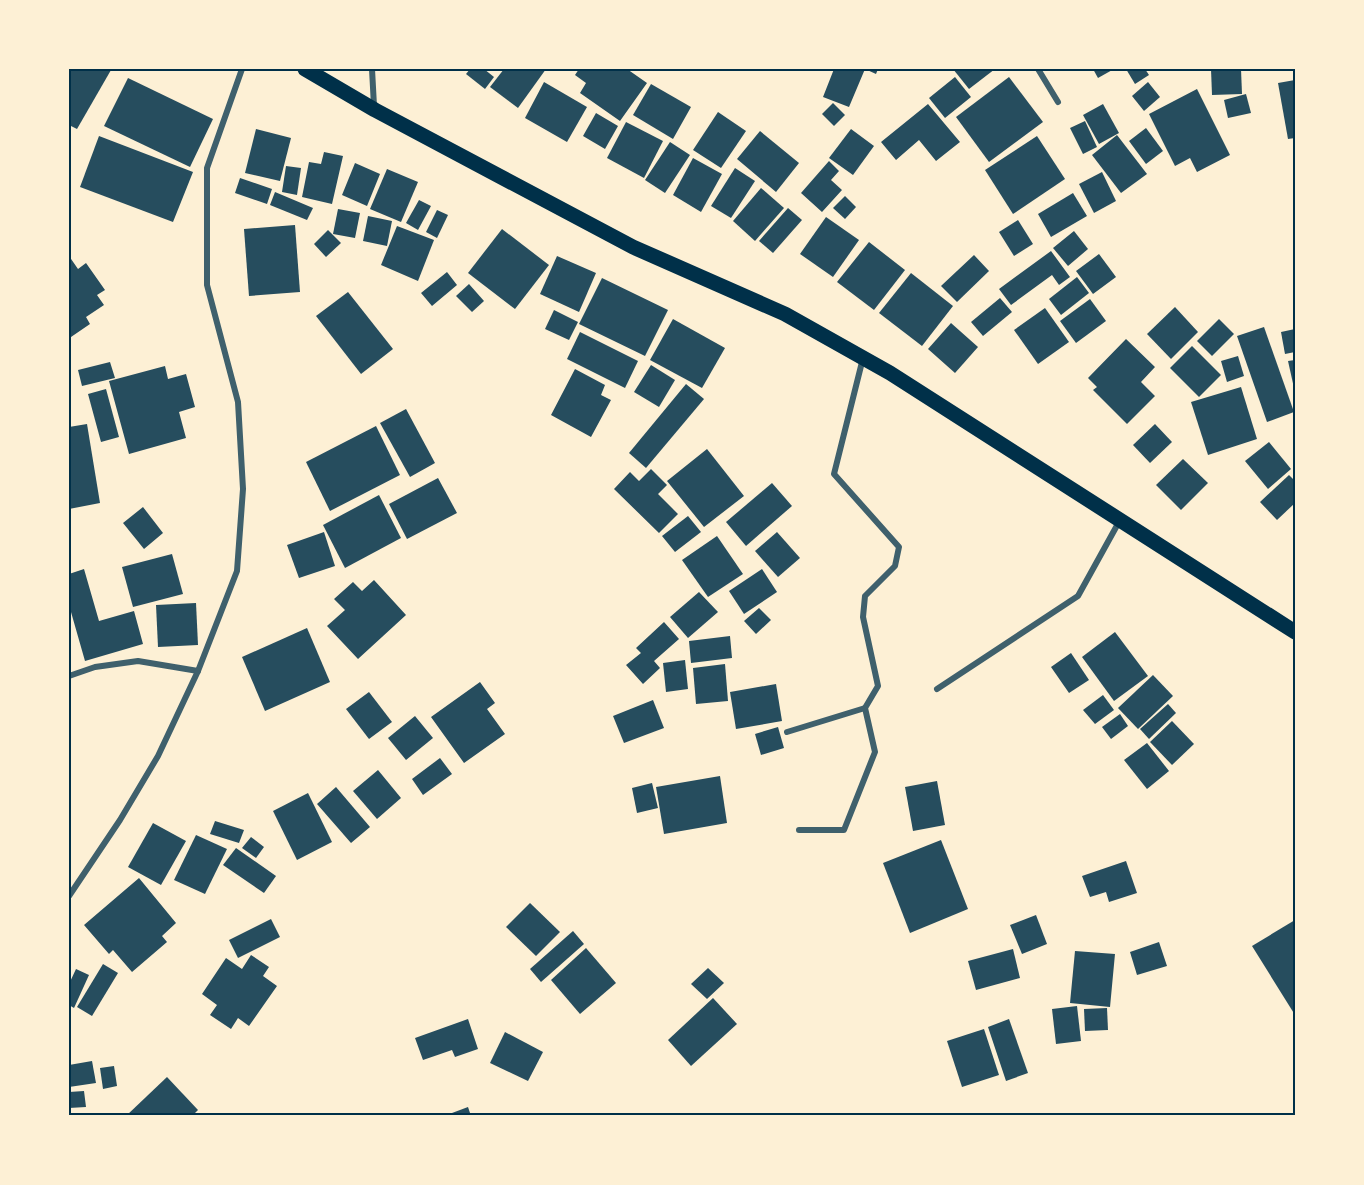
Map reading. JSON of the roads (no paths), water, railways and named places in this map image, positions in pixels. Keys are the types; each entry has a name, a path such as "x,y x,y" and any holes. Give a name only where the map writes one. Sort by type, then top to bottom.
{"main road":[{"path":"305,69 375,110 633,247 785,314 863,357 931,398 1295,633"}],"street":[{"path":"69,896 120,820 158,756 198,671 237,571 243,489 238,402 207,285 207,168 242,69"},
{"path":"372,69 375,110"},
{"path":"1038,69 1058,102"},
{"path":"787,732 865,708 878,686 863,617 865,596 895,566 899,547 834,474 863,357"},
{"path":"938,689 1078,596 1120,520"},
{"path":"69,676 95,667 138,661 198,671"},
{"path":"799,830 844,830 875,752 865,708"}]}
